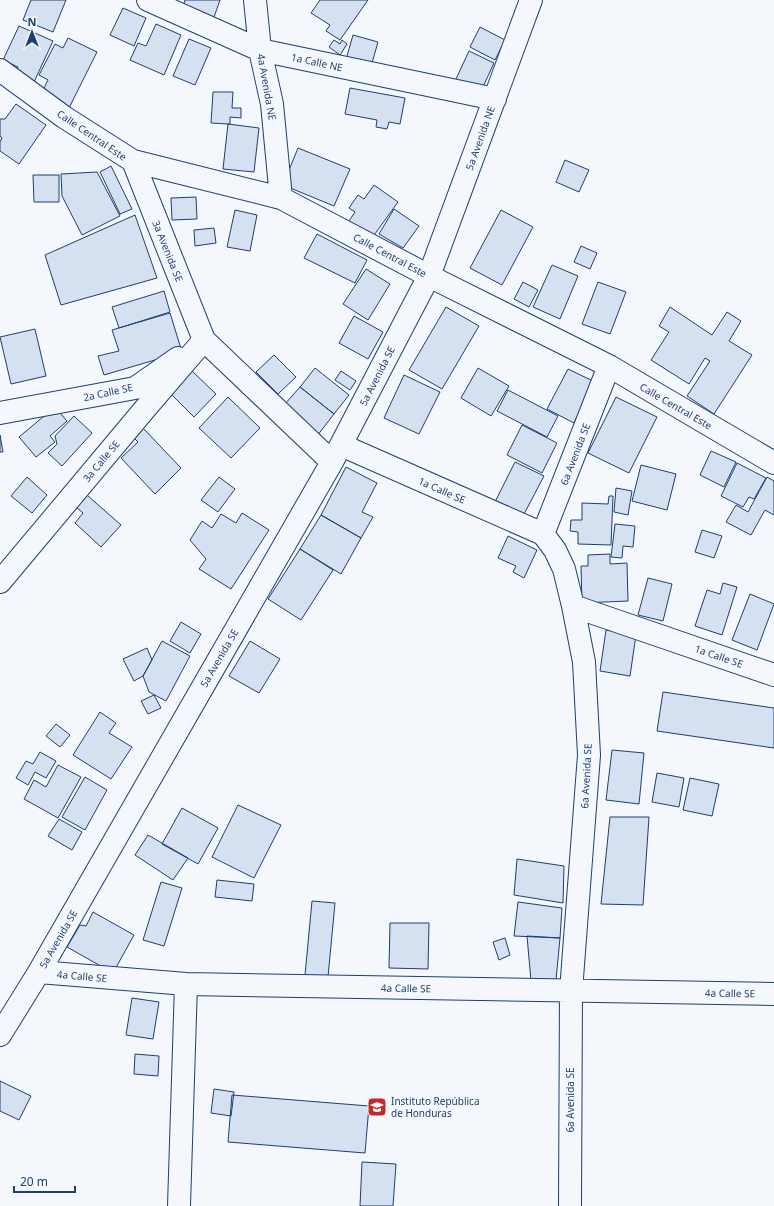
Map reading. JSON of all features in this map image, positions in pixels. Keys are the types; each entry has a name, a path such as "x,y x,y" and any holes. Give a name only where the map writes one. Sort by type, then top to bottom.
{"street":[{"name":"1a Calle NE","path":"148,0 260,50 495,99"},
{"name":"4a Avenida NE","path":"255,0 260,50 272,104 281,198"},
{"name":"5a Avenida NE","path":"428,276 531,0"},
{"name":"Calle Central Este","path":"0,70 64,117 133,162 281,198 428,276 609,366 774,463"},
{"name":"3a Avenida SE","path":"133,162 204,340"},
{"name":"5a Avenida SE","path":"0,1036 39,972 337,453 428,276"},
{"name":"2a Calle SE","path":"0,414 135,388 204,340"},
{"name":"1a Calle SE","path":"204,340 337,453 543,534"},
{"name":"3a Calle SE","path":"0,582 204,340"},
{"name":"6a Avenida SE","path":"570,1206 571,991 588,755 584,662 573,606 564,569 555,550 543,534 609,366"},
{"name":"1a Calle SE","path":"573,606 774,675"},
{"name":"4a Calle SE","path":"39,972 186,984 774,994"},
{"path":"178,1206 186,984"}],"building":[{"path":"31,0 66,0 53,32 23,20"},
{"path":"185,0 220,0 213,20 182,9"},
{"path":"320,0 368,0 340,40 326,31 330,25 311,13"},
{"path":"123,8 146,18 134,46 110,35"},
{"path":"156,24 181,35 164,75 130,60 138,43 146,46"},
{"path":"19,26 53,41 34,82 15,74 18,67 3,60"},
{"path":"480,27 505,40 495,60 470,47"},
{"path":"353,35 378,42 370,70 345,63"},
{"path":"68,38 97,52 69,108 41,94 48,80 39,75 55,44 63,48"},
{"path":"189,39 211,48 195,85 173,76"},
{"path":"334,40 340,44 342,40 347,44 340,55 329,47"},
{"path":"469,51 494,63 481,91 456,79"},
{"path":"350,88 405,98 400,124 389,122 387,129 376,127 377,120 345,114"},
{"path":"213,92 233,92 232,108 241,108 241,118 230,117 230,124 211,123"},
{"path":"16,104 46,125 19,164 0,151 0,142 2,138 0,136 0,119 5,119"},
{"path":"228,124 259,128 254,172 223,169"},
{"path":"298,148 350,169 334,206 283,185"},
{"path":"565,160 589,170 579,192 556,182"},
{"path":"111,166 132,209 120,214 100,172"},
{"path":"97,172 120,216 82,235 62,196 61,174"},
{"path":"33,175 59,175 59,202 34,202"},
{"path":"374,185 398,202 372,238 349,221 355,212 349,208 358,195 364,199"},
{"path":"196,197 197,219 172,220 171,198"},
{"path":"394,209 419,226 403,248 379,234"},
{"path":"235,210 257,215 250,251 227,247"},
{"path":"501,210 533,227 502,285 470,268"},
{"path":"135,215 157,278 61,305 45,255"},
{"path":"214,228 216,243 195,246 194,230"},
{"path":"317,234 367,260 355,283 304,258"},
{"path":"581,246 597,253 590,269 574,262"},
{"path":"552,265 578,276 560,319 533,307"},
{"path":"366,269 390,284 368,320 343,304"},
{"path":"523,282 538,290 529,307 514,299"},
{"path":"598,282 626,292 610,334 582,324"},
{"path":"164,291 170,312 119,328 112,307"},
{"path":"446,307 479,326 442,389 409,370"},
{"path":"670,307 712,335 727,312 741,321 729,341 752,355 714,414 687,396 710,361 705,358 689,384 651,360 669,332 659,326"},
{"path":"170,313 182,352 104,375 98,356 119,351 112,330"},
{"path":"354,316 383,332 368,359 339,343"},
{"path":"35,329 46,376 11,384 0,337"},
{"path":"274,355 296,377 278,394 256,372"},
{"path":"315,368 349,395 334,414 300,387"},
{"path":"478,368 509,386 491,416 461,398"},
{"path":"568,369 595,382 574,423 547,409"},
{"path":"191,370 216,394 194,417 169,392"},
{"path":"341,371 356,381 350,390 335,380"},
{"path":"404,375 440,392 419,434 384,418"},
{"path":"300,387 334,414 317,436 285,404"},
{"path":"508,390 558,416 547,437 497,411"},
{"path":"228,397 260,428 231,458 199,428"},
{"path":"616,397 657,417 629,473 588,453"},
{"path":"55,407 67,421 50,436 55,442 36,457 19,437"},
{"path":"74,416 92,433 62,466 48,453 57,444 55,436"},
{"path":"522,425 557,443 542,473 507,455"},
{"path":"142,427 181,468 155,494 121,458 138,442 132,436"},
{"path":"0,435 3,452 0,452"},
{"path":"711,451 736,462 724,487 700,475"},
{"path":"515,462 544,476 523,516 495,502"},
{"path":"737,463 766,478 754,499 749,497 743,507 721,496"},
{"path":"641,465 676,474 667,510 632,501"},
{"path":"346,467 377,483 362,512 373,517 361,538 321,515"},
{"path":"27,477 47,495 32,513 11,496"},
{"path":"219,477 235,489 218,512 201,500"},
{"path":"767,477 774,481 774,515 765,510 751,535 726,522 736,505 748,512"},
{"path":"616,488 632,491 628,515 614,512"},
{"path":"87,495 121,525 101,547 75,523 83,513 76,507"},
{"path":"609,496 613,496 611,545 578,544 578,532 570,531 571,520 582,520 582,503 608,504"},
{"path":"242,513 269,530 231,589 199,569 206,559 190,540 202,521 212,528 221,514 236,523"},
{"path":"321,515 361,538 341,574 300,549"},
{"path":"615,524 635,526 633,547 623,546 622,558 611,557"},
{"path":"702,530 722,536 714,558 695,552"},
{"path":"508,536 537,550 524,578 513,572 516,566 498,558"},
{"path":"300,549 333,570 301,620 268,599"},
{"path":"610,554 610,564 627,563 628,601 582,603 581,566 588,566 588,555"},
{"path":"648,578 672,584 663,621 638,615"},
{"path":"723,583 737,587 722,635 695,626 707,590 720,594"},
{"path":"750,594 774,604 757,650 732,640"},
{"path":"181,622 201,634 190,653 170,641"},
{"path":"606,630 636,635 630,676 600,671"},
{"path":"162,641 190,656 166,701 149,692 143,676"},
{"path":"250,641 280,659 259,693 229,676"},
{"path":"147,648 152,660 143,676 134,681 123,659"},
{"path":"663,692 774,708 774,748 657,731"},
{"path":"154,695 161,708 148,714 141,701"},
{"path":"100,712 116,723 109,733 132,747 111,779 73,755"},
{"path":"56,724 70,735 60,747 46,736"},
{"path":"612,750 644,753 639,804 606,800"},
{"path":"40,752 56,761 46,778 35,772 28,785 16,778 26,761 33,764"},
{"path":"58,765 81,777 58,818 24,799 34,780 46,787"},
{"path":"657,773 684,778 679,807 652,802"},
{"path":"85,777 107,790 85,830 62,817"},
{"path":"690,778 719,784 712,816 683,810"},
{"path":"238,805 281,825 254,878 212,857"},
{"path":"182,808 218,828 198,864 162,844"},
{"path":"610,817 649,817 643,905 601,904"},
{"path":"59,819 82,832 72,850 48,836"},
{"path":"148,835 188,858 173,880 135,855"},
{"path":"517,859 564,866 563,903 514,895"},
{"path":"217,880 254,884 252,901 215,897"},
{"path":"161,882 182,888 164,946 143,940"},
{"path":"312,901 335,903 328,977 305,975"},
{"path":"518,902 562,908 560,938 514,936"},
{"path":"93,912 134,935 113,973 67,947 80,925 86,926"},
{"path":"390,923 429,923 428,969 389,968"},
{"path":"527,936 560,938 556,980 531,981"},
{"path":"505,938 510,955 499,960 493,942"},
{"path":"132,998 159,1002 153,1039 126,1035"},
{"path":"135,1054 159,1056 158,1076 134,1074"},
{"path":"0,1081 31,1096 19,1120 0,1111"},
{"path":"214,1089 234,1092 231,1116 211,1113"},
{"path":"232,1095 369,1106 365,1153 228,1142"},
{"path":"362,1162 396,1164 393,1206 360,1206"}],"place":[{"name":"Instituto República de Honduras","path":"377,1107"}]}
